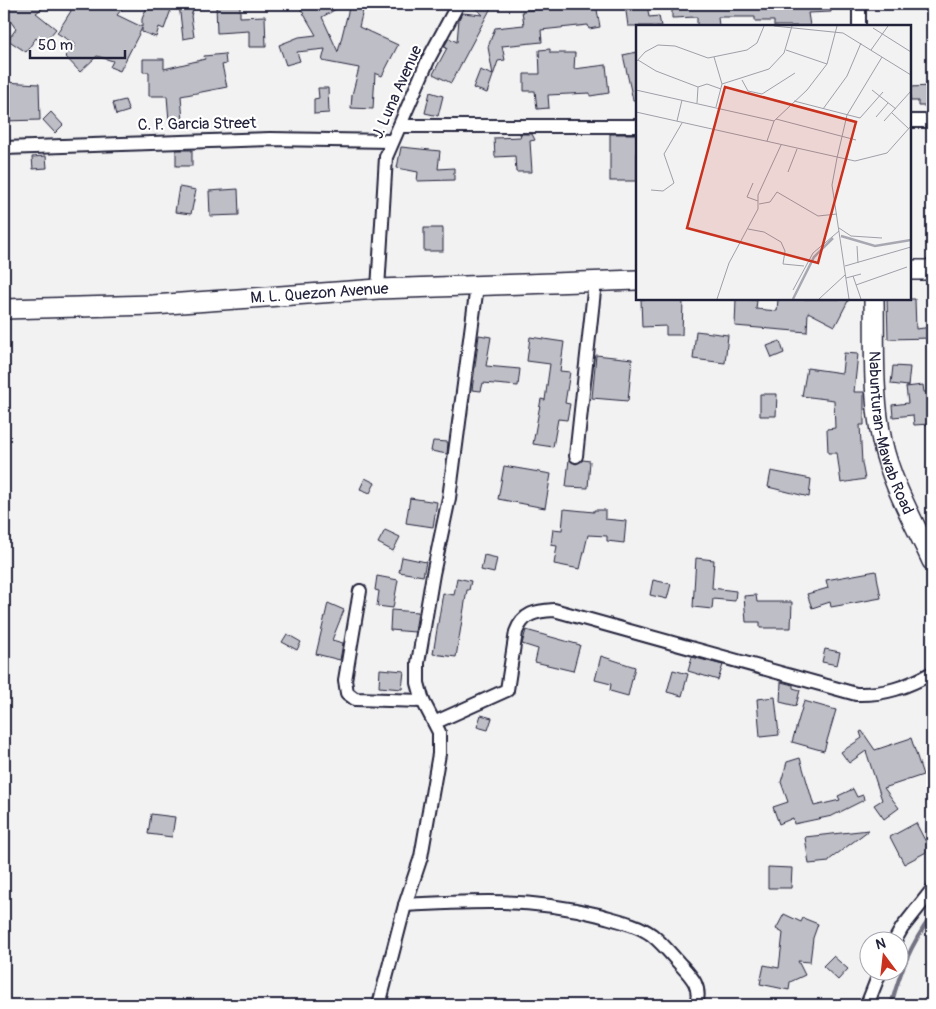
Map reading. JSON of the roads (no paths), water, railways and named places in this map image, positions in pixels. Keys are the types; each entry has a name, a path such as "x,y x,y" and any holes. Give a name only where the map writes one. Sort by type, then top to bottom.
{"main road":[{"path":"911,270 932,270"},
{"name":"M. L. Quezon Avenue","path":"4,309 153,305 378,289 636,280"},
{"name":"Nabunturan-Mawab Road","path":"874,300 877,402 882,442 896,484 932,561"}],"street":[{"name":"J. Luna Avenue","path":"378,289 384,172 391,141 458,4"},
{"path":"859,4 859,25"},
{"path":"911,121 932,121"},
{"path":"400,126 636,126"},
{"name":"C. P. Garcia Street","path":"4,148 270,139 391,141"},
{"path":"576,456 594,282"},
{"path":"379,1005 405,905 421,857 439,754 440,744 436,722 423,701 418,683 418,663 433,574 449,498 477,286"},
{"path":"360,591 345,680 347,693 355,699 423,701"},
{"path":"436,722 507,690 516,632 527,615 536,611 554,610 856,694 890,692 932,673"},
{"path":"900,932 932,890"},
{"path":"405,905 477,900 522,902 565,907 617,920 652,935 673,957 697,985 698,997 696,1005"},
{"path":"867,1005 876,982"}],"waterway":[{"path":"891,1005 907,958 932,915"}]}
